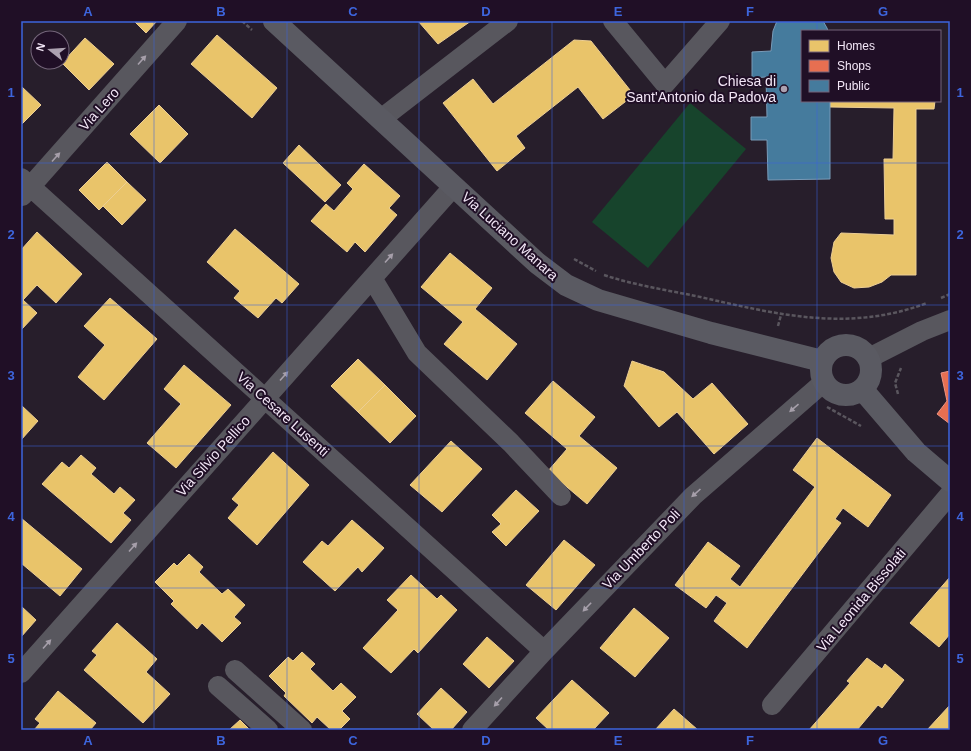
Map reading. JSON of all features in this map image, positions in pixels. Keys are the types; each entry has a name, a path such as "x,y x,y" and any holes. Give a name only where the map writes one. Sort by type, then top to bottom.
{"street":[{"name":"Via Lero","path":"24,187 178,21"},
{"name":"Via Luciano Manara","path":"274,21 537,263 566,285 598,300 655,317 772,348 818,380"},
{"path":"380,119 508,21"},
{"path":"613,21 664,84 720,21"},
{"name":"Via Silvio Pellico","path":"21,673 454,186"},
{"name":"Via Cesare Lusenti","path":"24,187 265,398 544,651"},
{"path":"372,278 417,354 511,443 561,496"},
{"path":"869,358 922,331 950,320"},
{"path":"849,344 857,347 869,358 871,375 862,389 856,393 841,395 828,388 818,380 826,353 832,348 849,344"},
{"name":"Via Umberto Poli","path":"472,730 544,651 693,496 818,380"},
{"path":"862,389 916,452 950,481"},
{"name":"Via Leonida Bissolati","path":"772,705 950,494"},
{"path":"235,670 302,730"},
{"path":"218,686 268,730"}],"path":[{"path":"571,258 605,275 780,315 812,318 880,316 913,308 928,302"},
{"path":"935,300 950,294"},
{"path":"772,348 780,315"},
{"path":"899,401 895,383 900,368 904,364"},
{"path":"818,380 839,415 865,428"}],"green space":[{"path":"690,103 746,149 648,268 592,222"}],"building: Homes":[{"path":"134,21 157,21 146,33"},
{"path":"418,21 471,21 438,44"},
{"path":"217,35 277,88 252,118 191,64"},
{"path":"85,38 114,64 89,90 69,70 70,54"},
{"path":"574,40 591,41 634,95 603,119 578,87 516,136 525,148 497,171 443,103 473,79 493,104"},
{"path":"21,86 41,105 21,125"},
{"path":"830,102 935,102 934,109 916,109 916,275 891,275 882,282 869,287 854,288 841,282 834,272 831,258 834,242 841,233 894,235 894,219 885,219 884,159 893,159 894,108 830,107"},
{"path":"159,105 188,134 160,163 130,134"},
{"path":"299,145 341,185 325,202 283,163"},
{"path":"107,162 127,182 99,210 79,190"},
{"path":"364,164 400,196 389,208 397,215 365,252 355,242 347,252 311,221 326,204 334,211 353,189 347,183"},
{"path":"127,182 146,200 122,225 103,206"},
{"path":"235,229 299,284 282,303 276,298 258,318 234,298 240,291 207,262"},
{"path":"37,232 82,274 56,303 37,285 23,300 37,313 21,330 21,250"},
{"path":"450,253 492,288 475,309 517,344 487,380 444,344 463,322 421,287"},
{"path":"110,298 157,339 104,400 78,377 105,345 84,326"},
{"path":"358,359 385,385 358,412 331,386"},
{"path":"632,361 664,372 693,399 712,383 748,424 714,454 677,412 659,427 624,386"},
{"path":"184,365 231,405 176,468 147,443 181,404 164,389"},
{"path":"553,381 595,417 579,436 617,468 587,504 548,471 567,449 525,413"},
{"path":"385,385 416,416 390,443 358,412"},
{"path":"21,405 38,421 21,440"},
{"path":"817,438 891,495 868,527 843,508 835,519 841,523 747,648 714,621 727,603 716,595 706,608 675,585 708,542 740,566 730,579 740,587 815,487 793,470"},
{"path":"451,441 482,469 442,512 410,485"},
{"path":"273,452 309,485 257,545 228,518 239,505 232,499"},
{"path":"81,455 96,468 91,474 114,494 120,487 135,500 123,513 131,520 111,543 42,484 62,462 69,468"},
{"path":"516,490 539,511 506,546 492,532 501,524 492,515"},
{"path":"21,518 82,569 60,596 21,563"},
{"path":"352,520 384,548 362,572 358,567 335,591 303,562 322,541 328,546"},
{"path":"564,540 595,565 556,610 526,585"},
{"path":"189,554 203,567 199,572 222,594 228,589 245,605 234,617 241,623 222,642 202,623 197,629 171,604 174,601 155,582 174,563 177,566"},
{"path":"411,575 437,599 441,595 457,610 418,653 414,649 391,673 363,648 398,610 387,600"},
{"path":"950,577 950,634 939,647 910,623"},
{"path":"21,606 36,620 21,637"},
{"path":"634,608 669,638 635,677 600,648"},
{"path":"117,623 157,659 146,672 170,694 143,723 84,670 97,655 92,651"},
{"path":"487,637 514,661 489,688 463,664"},
{"path":"302,652 315,664 310,669 333,691 341,683 356,697 342,711 350,719 339,730 331,730 317,717 312,723 284,696 286,693 269,676 288,657 293,661"},
{"path":"867,658 882,669 885,664 904,680 882,708 878,705 857,730 809,730 850,683 847,681"},
{"path":"572,680 609,713 593,730 549,730 536,718"},
{"path":"441,688 467,712 451,730 434,730 417,714"},
{"path":"58,691 96,723 90,730 34,730 40,723 35,719"},
{"path":"950,705 950,730 927,730"},
{"path":"674,709 698,730 655,730"},
{"path":"240,720 250,730 229,730"}],"building: Shops":[{"path":"950,371 950,424 937,414 947,401 941,373"}],"building: Public":[{"name":"Chiesa di Sant'Antonio da Padova","path":"777,21 823,21 827,28 828,30 801,30 801,102 830,102 830,179 768,180 767,140 751,140 751,117 767,117 766,77 752,78 752,52 771,51 773,31"}],"place":[{"name":"Chiesa di Sant'Antonio da Padova","path":"784,89"}]}
